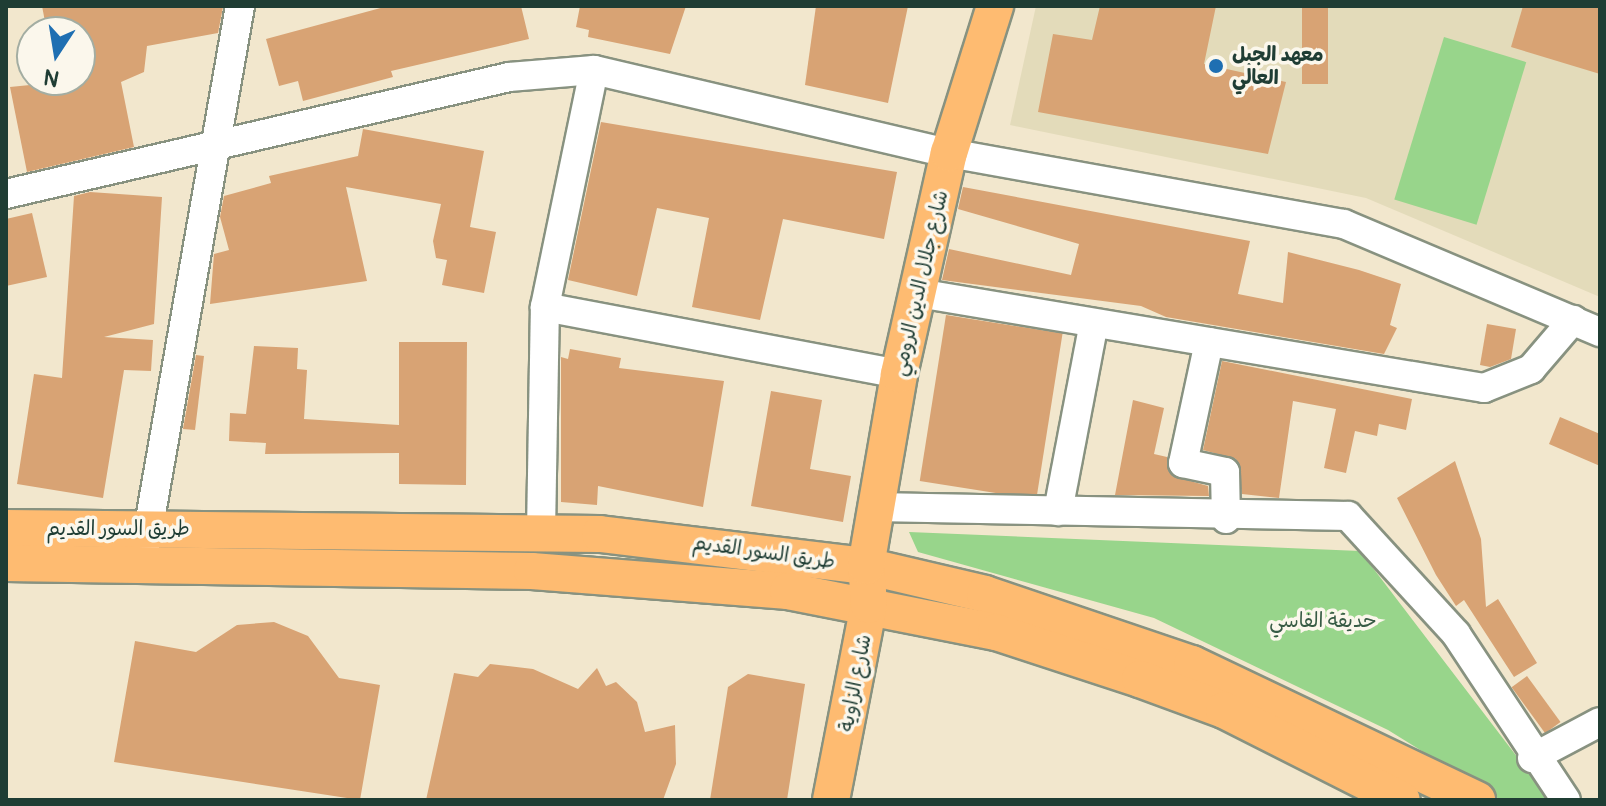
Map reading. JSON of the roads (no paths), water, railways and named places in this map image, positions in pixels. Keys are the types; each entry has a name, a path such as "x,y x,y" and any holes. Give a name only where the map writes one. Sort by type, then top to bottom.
{"main road":[{"name":"شارع جلال الدين الرومي","path":"866,566 899,374 949,153 995,6"},
{"name":"طريق السور القديم","path":"6,528 145,544 638,577 869,605 996,632 1140,679 1224,710 1402,800"},
{"name":"طريق السور القديم","path":"6,563 145,544 541,532 675,540 866,566 985,594 1192,664 1468,798"},
{"name":"شارع الزاوية","path":"831,800 869,605 866,566"}],"street":[{"path":"145,544 240,6"},
{"path":"541,532 545,307 594,70"},
{"path":"6,194 215,149 509,77 594,70 949,153 1344,224 1600,332"},
{"path":"918,293 1484,388 1531,369 1573,320"},
{"path":"545,307 899,374"},
{"path":"1058,511 1094,323"},
{"path":"1209,342 1183,463 1225,472 1226,519"},
{"path":"876,507 1226,519 1348,516 1369,532 1456,634 1532,758 1566,800"},
{"path":"1532,758 1600,722"}],"place":[{"name":"معهد الجبل العالي","path":"1216,66"}],"park label":[{"name":"حديقة الفاسي","path":"1323,620"}]}
